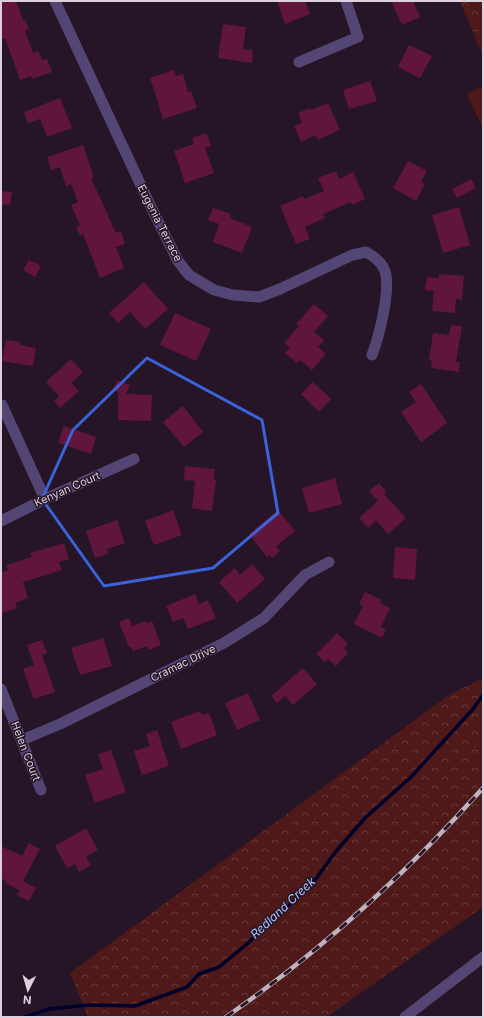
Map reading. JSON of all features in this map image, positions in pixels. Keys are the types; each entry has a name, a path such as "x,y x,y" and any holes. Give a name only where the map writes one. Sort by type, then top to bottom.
{"street":[{"name":"Eugenia Terrace","path":"55,1 151,207 178,262 189,275 214,290 233,295 259,297 280,289 352,255 366,252 378,259 385,271 386,285 378,341 372,355"},
{"path":"299,62 358,37 346,1"},
{"path":"2,405 45,499"},
{"name":"Kenyan Court","path":"1,521 45,499 134,459"},
{"name":"Cramac Drive","path":"22,740 60,724 224,643 264,618 305,575 329,562"},
{"name":"Helen Court","path":"1,689 41,790"},
{"path":"405,1017 483,957"}],"highlighted area":[{"path":"147,358 262,420 278,513 213,568 104,586 42,499 73,430"}],"green space":[{"path":"460,1 483,1 483,54 479,47"},
{"path":"483,86 483,129 467,94"},
{"path":"483,678 483,907 327,1017 88,1017 70,973 449,695"}],"building":[{"path":"1,1 16,1 23,20 25,20 29,29 25,31 33,53 38,51 42,60 47,59 52,72 32,79 31,76 20,80 5,38 1,40"},
{"path":"277,1 305,1 310,14 285,24"},
{"path":"391,1 413,1 420,17 402,25"},
{"path":"223,24 246,27 243,49 253,50 252,63 218,58"},
{"path":"409,45 432,56 420,78 398,67"},
{"path":"174,70 176,76 183,74 188,92 191,91 197,108 163,119 150,78"},
{"path":"370,81 377,101 349,109 343,90"},
{"path":"60,98 72,128 47,137 40,119 28,123 24,112"},
{"path":"328,103 340,130 318,140 315,135 301,142 294,126 302,123 298,113 310,108 311,110"},
{"path":"206,133 211,146 205,148 214,173 185,183 174,151 194,144 192,138"},
{"path":"83,145 94,177 91,178 116,233 121,231 125,244 116,247 124,268 100,278 83,234 80,236 76,227 80,225 71,205 78,202 71,184 66,186 60,167 51,170 47,157"},
{"path":"408,161 427,171 421,182 425,184 416,201 393,188"},
{"path":"336,171 339,179 353,172 365,199 352,205 351,202 323,214 325,218 305,227 310,239 296,244 280,206 303,196 304,199 324,191 318,178"},
{"path":"471,179 476,188 457,198 452,189"},
{"path":"1,191 12,192 10,205 1,204"},
{"path":"459,207 470,245 443,253 432,215"},
{"path":"213,208 231,214 230,218 252,227 242,253 213,242 219,224 208,220"},
{"path":"29,260 41,266 35,277 23,270"},
{"path":"439,274 464,276 462,300 456,299 455,313 432,311 434,291 425,290 427,277 439,278"},
{"path":"144,282 168,309 145,329 130,312 118,323 109,313"},
{"path":"314,304 328,316 314,332 324,340 318,347 326,354 312,370 300,360 297,363 285,353 290,348 284,343 299,326 296,324"},
{"path":"175,313 211,329 196,361 160,345"},
{"path":"451,325 462,326 456,362 460,362 459,372 431,368 432,361 429,360 433,333 449,335"},
{"path":"6,340 20,342 20,345 36,348 33,366 2,361"},
{"path":"71,359 83,372 71,383 79,391 60,408 54,401 59,396 46,382"},
{"path":"117,380 130,385 126,394 152,395 151,421 118,420 118,392 113,390"},
{"path":"313,382 331,399 319,412 301,394"},
{"path":"421,384 447,423 421,442 401,412 416,402 409,392"},
{"path":"183,406 203,432 184,447 163,422"},
{"path":"64,426 96,437 91,454 58,443"},
{"path":"185,466 215,469 214,480 216,480 212,511 192,508 195,481 184,480"},
{"path":"335,478 342,504 309,513 302,488"},
{"path":"379,483 386,492 384,494 406,518 388,534 376,520 368,528 359,518 378,501 369,491"},
{"path":"173,510 182,535 154,545 145,521"},
{"path":"278,510 295,531 276,546 280,551 272,558 270,555 267,557 249,534"},
{"path":"117,520 125,543 107,549 108,554 95,558 86,531"},
{"path":"64,543 69,559 59,562 62,570 23,582 28,598 15,603 17,608 3,613 1,608 1,573 8,570 6,565 32,557 30,553"},
{"path":"395,547 417,549 415,580 393,578"},
{"path":"252,564 265,579 237,603 219,582 235,568 240,575"},
{"path":"365,592 381,600 380,603 390,608 381,627 386,630 382,638 354,624 363,606 359,604"},
{"path":"195,594 199,604 208,600 216,618 188,629 183,618 173,622 166,606"},
{"path":"129,618 132,626 145,621 146,623 152,621 161,645 149,650 147,646 133,651 131,647 129,647 119,622"},
{"path":"337,633 348,644 344,648 348,653 336,666 328,659 325,662 316,654"},
{"path":"103,638 112,666 80,675 71,648"},
{"path":"42,640 47,653 42,655 55,692 34,699 23,669 34,665 27,645"},
{"path":"303,668 317,684 293,705 285,696 277,703 271,696"},
{"path":"248,693 260,720 237,730 225,703"},
{"path":"200,711 202,715 209,713 217,735 181,749 171,722"},
{"path":"157,730 169,766 142,775 134,751 150,746 146,734"},
{"path":"111,750 126,792 95,803 85,775 103,769 98,754"},
{"path":"86,828 98,850 86,857 91,865 79,872 75,864 67,868 55,846"},
{"path":"29,843 40,849 23,881 36,888 29,901 17,895 20,890 5,883 6,881 1,878 1,846 22,856"}],"waterway":[{"name":"Redland Creek","path":"25,1017 49,1009 90,1005 135,1006 187,987 199,974 219,967 247,944 312,884 337,850 365,818 411,777 473,709 483,695"}],"railway":[{"path":"226,1017 261,992 329,938 361,910 424,851 483,788"}]}
